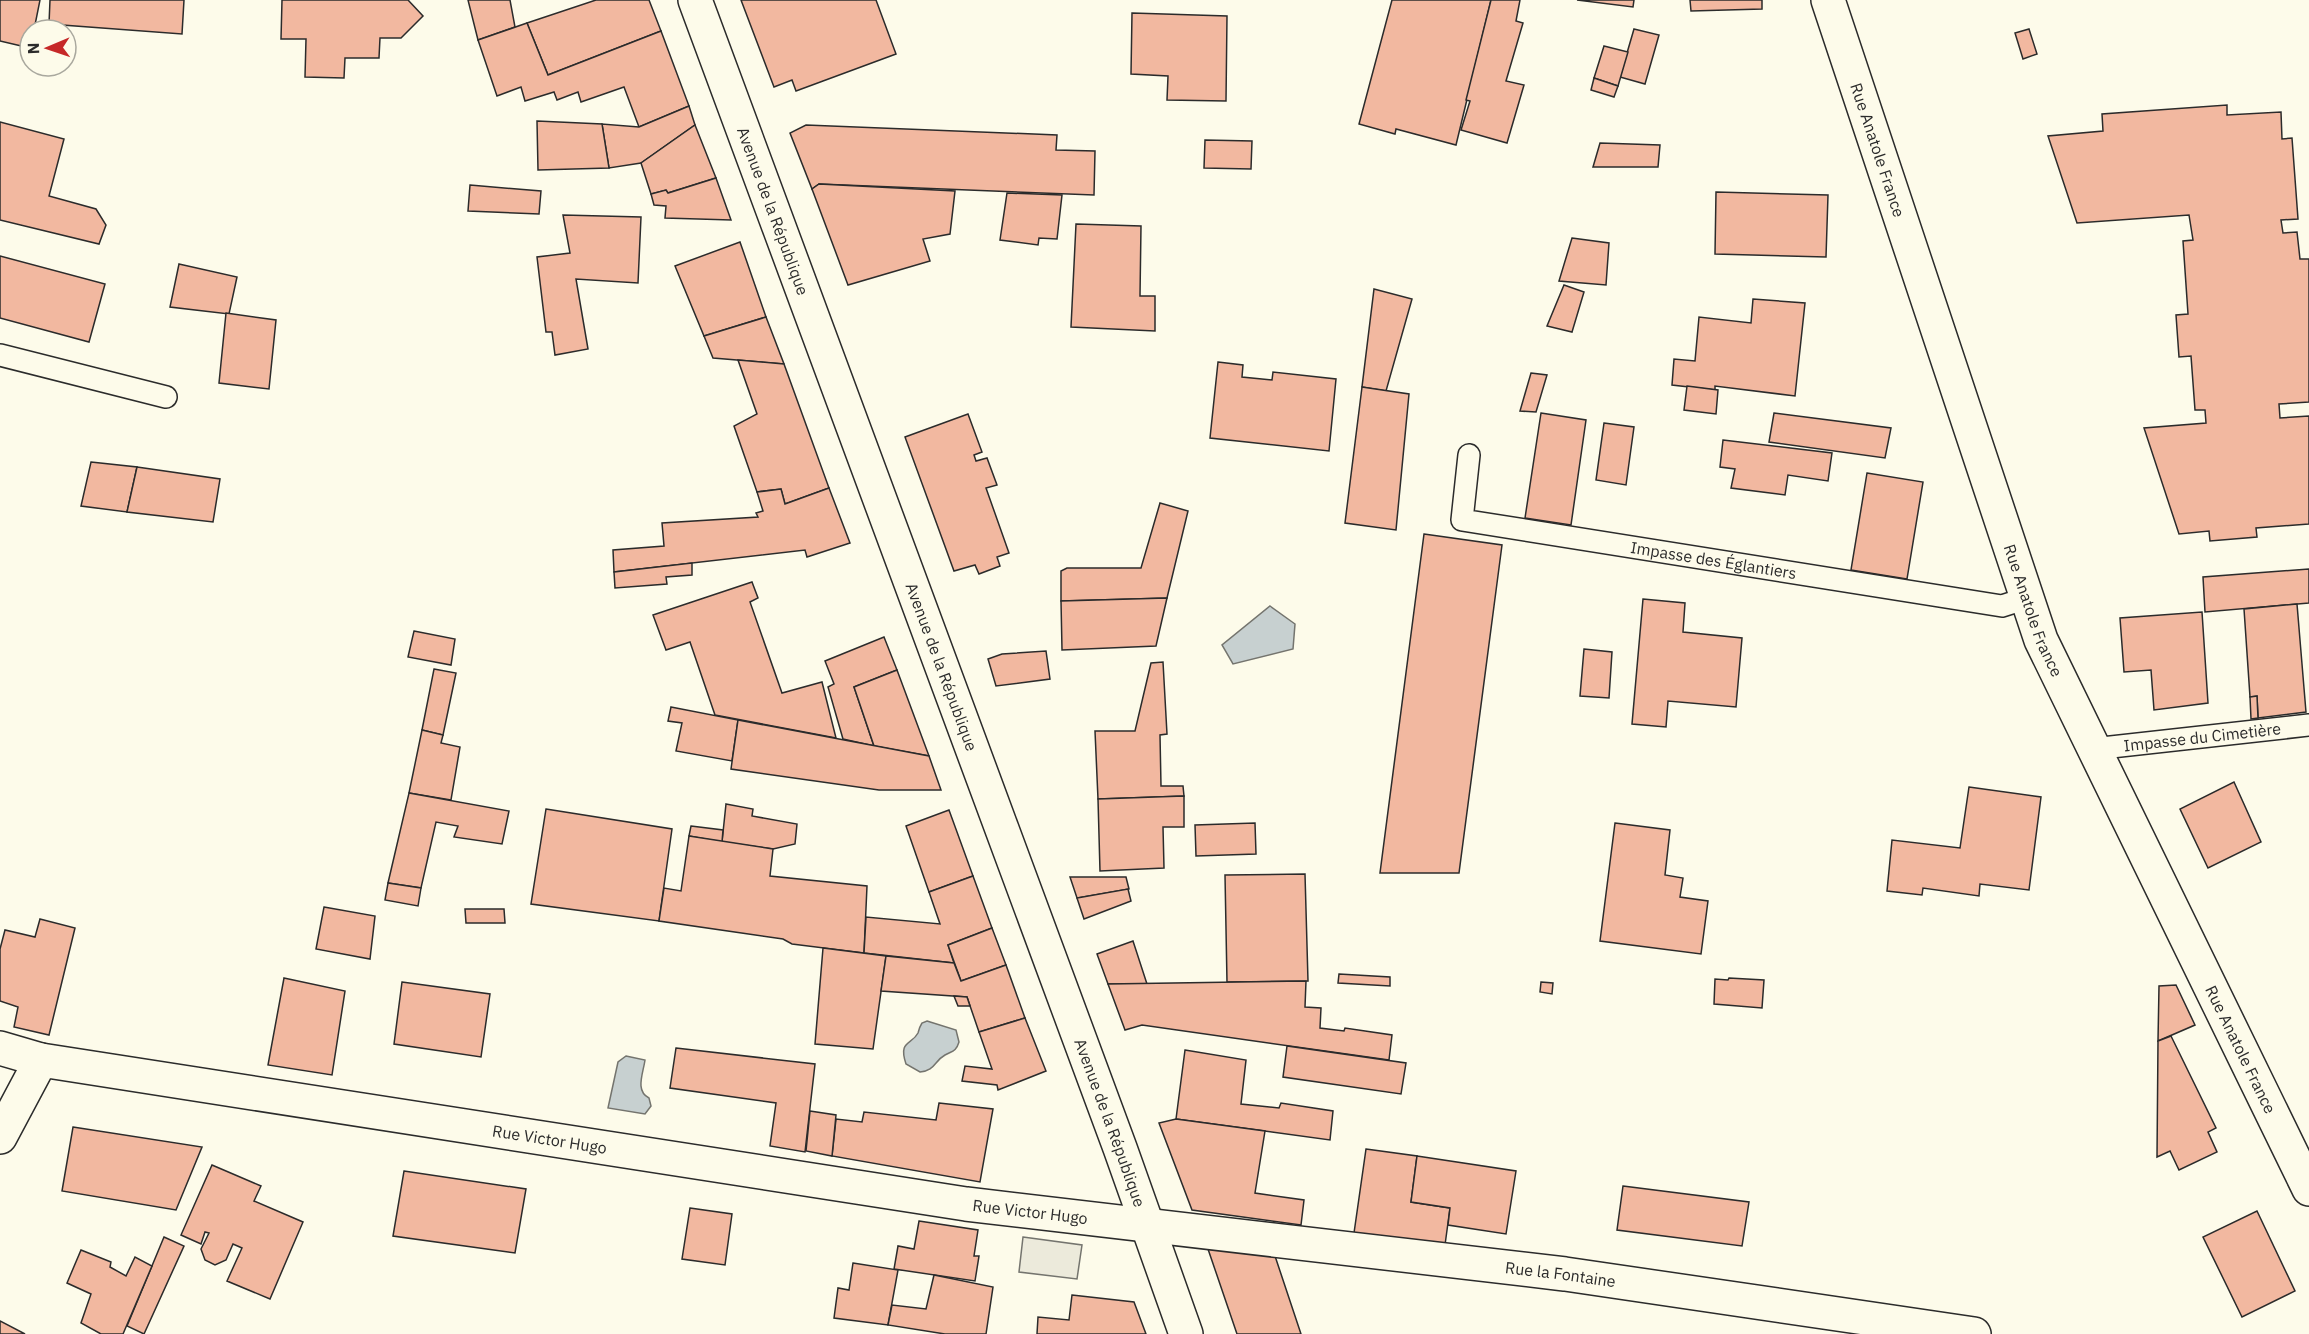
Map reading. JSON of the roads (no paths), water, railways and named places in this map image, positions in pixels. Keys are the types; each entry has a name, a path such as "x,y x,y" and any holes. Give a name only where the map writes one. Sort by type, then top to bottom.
{"street":[{"name":"Avenue de la République","path":"695,0 1116,1137 1186,1334"},
{"name":"Rue Anatole France","path":"1828,0 2041,640 2309,1189"},
{"name":"Rue Victor Hugo","path":"0,1048 41,1060 966,1204 1083,1219 1146,1224"},
{"path":"0,1137 41,1060"},
{"name":"Rue la Fontaine","path":"1146,1224 1565,1274 1974,1334"}],"lane":[{"path":"0,355 166,397"},
{"name":"Impasse des Églantiers","path":"1469,454 1462,520 2002,606 2027,598"},
{"name":"Impasse du Cimetière","path":"2093,749 2309,725"}]}
